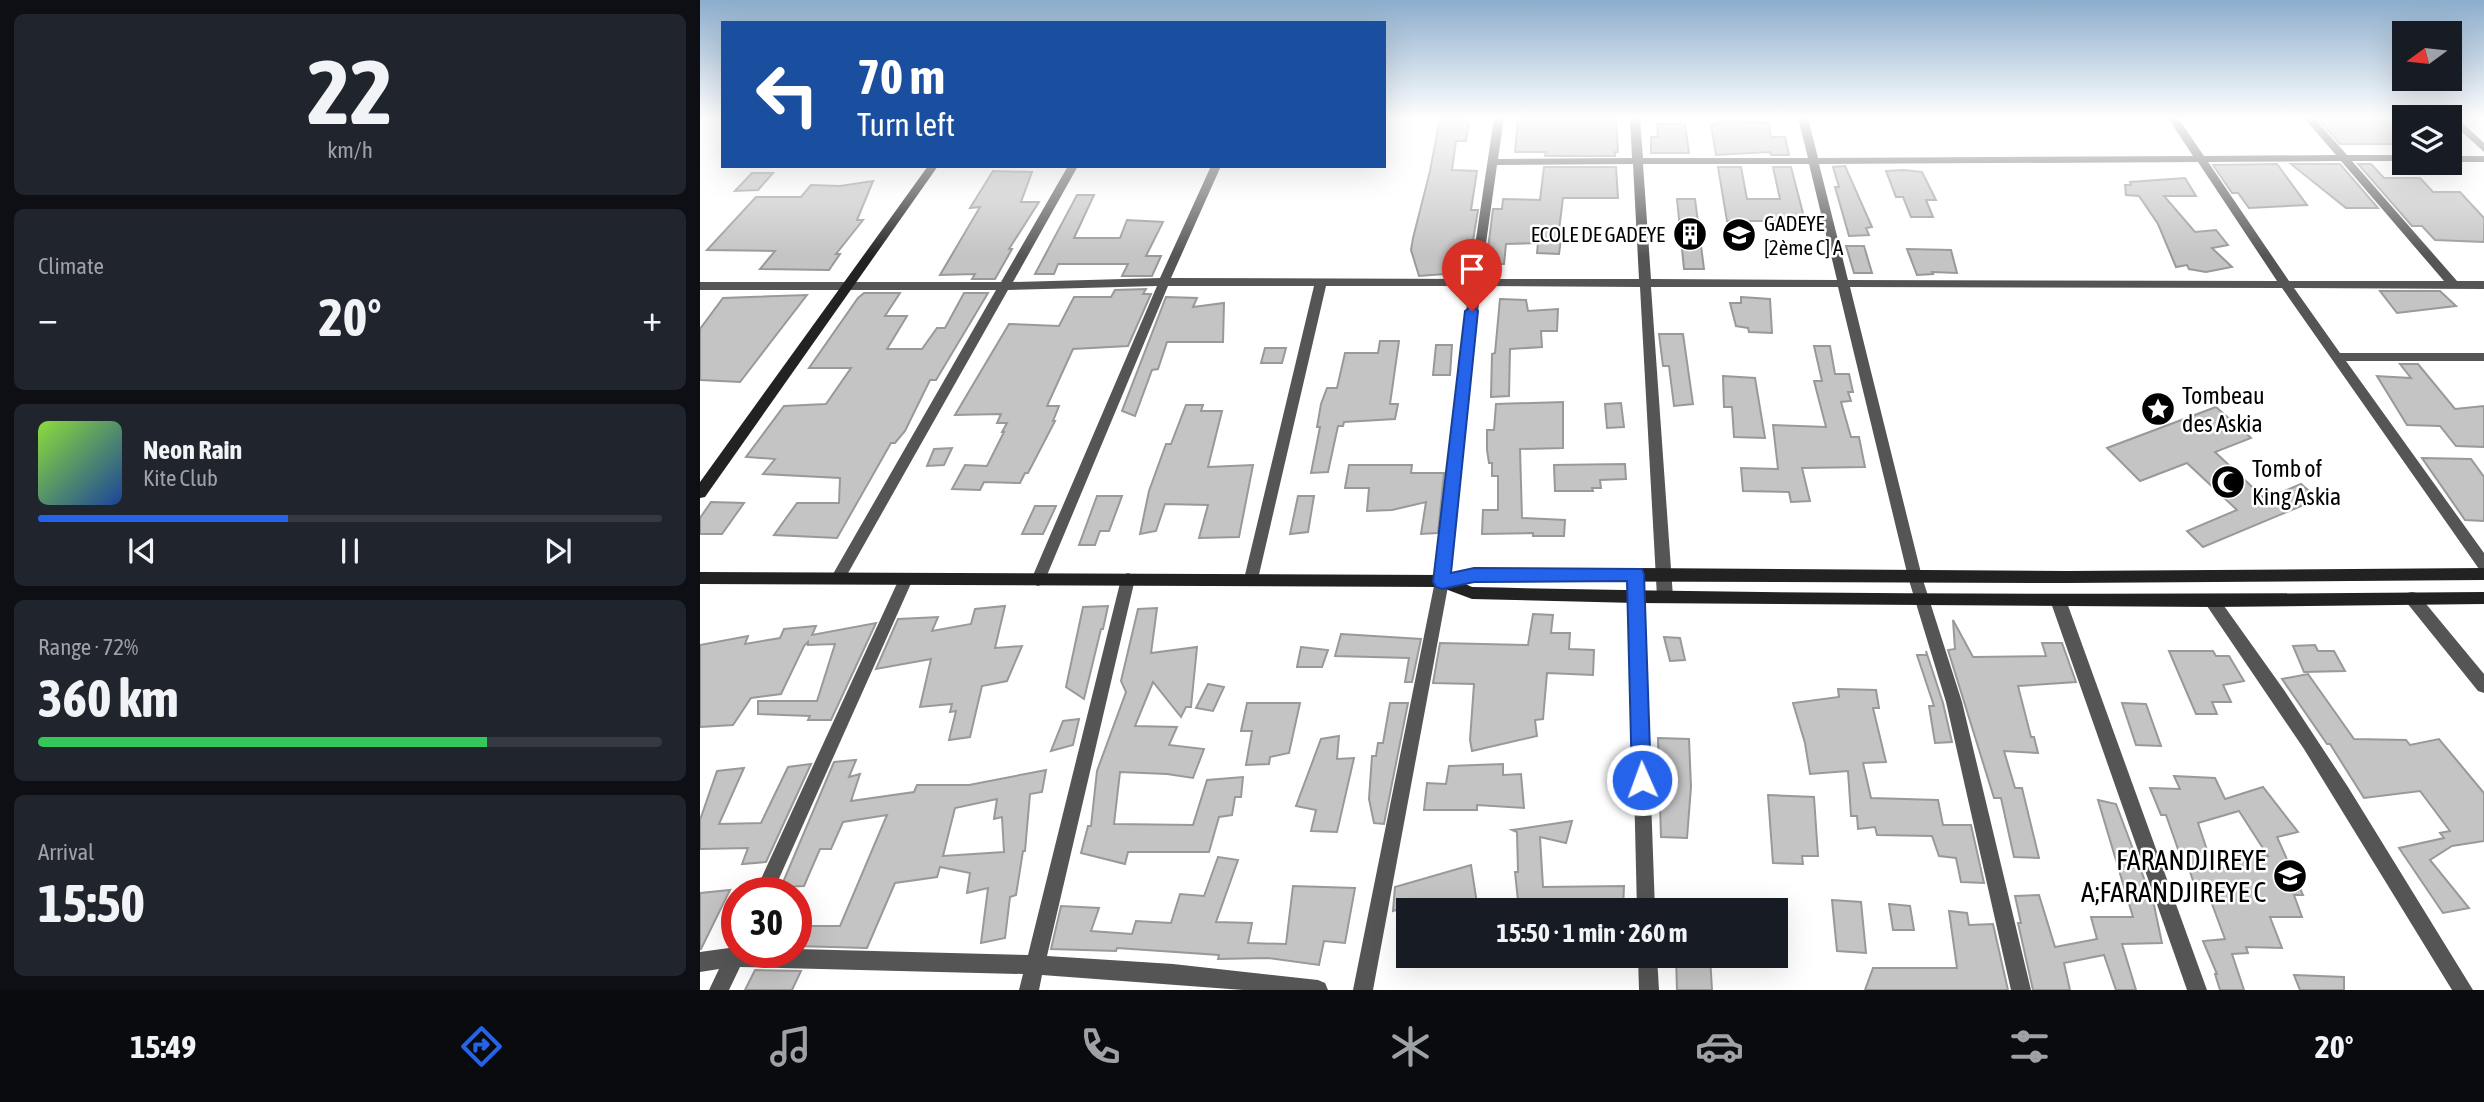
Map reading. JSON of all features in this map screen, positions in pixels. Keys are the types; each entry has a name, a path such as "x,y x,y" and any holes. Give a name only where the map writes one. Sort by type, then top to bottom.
{"street":[{"path":"1363,990 1442,582 1475,284 1494,164"},
{"path":"1637,164 1665,597"},
{"path":"1815,164 1915,577 1954,702 2021,990"},
{"path":"2205,164 2285,284 2484,565"},
{"path":"2348,164 2453,284"},
{"path":"700,493 932,168"},
{"path":"838,578 1072,168"},
{"path":"1038,580 1215,168"},
{"path":"700,286 1004,286 1164,282 2484,285"},
{"path":"1251,579 1321,283"},
{"path":"2338,356 2484,357"},
{"path":"700,578 1442,582 1474,575 1915,577 2484,573"},
{"path":"1636,574 1646,898"},
{"path":"771,877 906,579"},
{"path":"1029,990 1128,579"},
{"path":"1442,582 1472,593 1636,597 2058,600 2484,598"},
{"path":"2412,598 2484,686"},
{"path":"2058,600 2197,990"},
{"path":"2213,600 2353,809 2463,990"},
{"path":"700,962 721,957"},
{"path":"812,957 1034,964 1227,976 1318,990"},
{"path":"719,990 729,968"},
{"path":"1648,968 1649,990"}],"building":[{"path":"1431,164 1453,164 1452,170 1477,171 1471,210 1478,210 1469,265 1456,267 1458,273 1419,276 1411,250"},
{"path":"2277,164 2307,205 2249,208 2238,193 2232,193 2213,165"},
{"path":"2291,164 2340,164 2378,208 2346,208"},
{"path":"2358,164 2371,164 2384,178 2420,178 2433,192 2460,192 2484,218 2484,242 2435,240 2422,226 2412,226"},
{"path":"1845,166 1872,227 1866,228 1869,235 1849,236 1835,187 1839,187 1833,167"},
{"path":"1544,167 1616,167 1618,198 1563,198 1558,238 1561,239 1559,254 1537,253 1538,243 1506,244 1504,264 1486,264 1493,209 1502,209 1503,199 1540,200"},
{"path":"1718,167 1741,167 1747,199 1780,199 1773,167 1791,167 1805,221 1727,221"},
{"path":"993,171 1032,172 1021,202 1039,202 1009,249 1012,249 995,279 972,279 975,274 940,275 980,207 970,208"},
{"path":"1886,171 1922,172 1936,200 1926,200 1933,217 1911,217 1903,197 1896,197"},
{"path":"752,173 773,173 758,190 735,191"},
{"path":"2185,178 2196,196 2164,196 2195,232 2216,230 2228,245 2212,248 2232,267 2206,272 2189,269 2187,265 2176,267 2158,224 2139,196 2126,195 2125,185 2131,185 2130,182"},
{"path":"873,181 857,220 863,220 836,254 840,254 829,270 760,269 775,251 707,250 756,197 801,197 811,185 840,186"},
{"path":"1077,195 1094,195 1074,238 1120,238 1127,220 1163,222 1146,256 1161,256 1152,276 1122,276 1128,264 1058,264 1054,274 1035,274"},
{"name":"ECOLE DE GADEYE","path":"1677,199 1695,199 1704,269 1684,269"},
{"path":"1846,246 1864,246 1872,273 1854,273"},
{"path":"1907,249 1951,250 1957,273 1932,272 1933,274 1917,275"},
{"path":"1146,289 1143,294 1151,294 1128,346 1073,349 1047,406 1059,406 1055,421 1020,483 984,482 980,490 952,489 965,465 987,466 1004,432 1007,423 997,423 1001,414 955,415 1009,324 1059,326 1074,297 1111,297 1115,290"},
{"path":"2380,291 2440,291 2456,306 2397,313"},
{"path":"864,293 900,293 885,316 907,316 887,349 922,349 937,328 945,328 964,293 988,293 936,380 930,380 905,431 895,443 891,443 837,538 774,535 797,503 839,503 840,478 763,474 775,459 746,457 784,406 826,404 851,368 809,368"},
{"path":"807,295 740,382 700,380 700,329 723,298"},
{"path":"1166,297 1197,298 1193,307 1224,303 1223,342 1167,342 1158,369 1152,370 1135,416 1122,411"},
{"path":"1741,297 1770,299 1772,333 1749,332 1748,328 1736,326 1730,303 1741,303"},
{"path":"1500,299 1526,300 1528,311 1558,309 1557,331 1541,331 1542,347 1510,349 1509,396 1491,397 1492,354 1495,353"},
{"path":"1659,334 1683,334 1693,404 1674,406 1669,366 1663,366"},
{"path":"1380,341 1399,341 1390,404 1398,404 1395,419 1344,422 1343,426 1338,426 1328,472 1311,473 1320,427 1317,427 1321,404 1327,388 1337,388 1345,353 1378,353"},
{"path":"1436,345 1452,345 1450,375 1433,375"},
{"path":"1814,346 1830,346 1835,374 1849,374 1853,392 1848,392 1851,401 1841,402 1851,437 1859,437 1865,467 1802,468 1810,501 1791,502 1789,492 1743,491 1741,468 1778,469 1773,425 1826,427 1814,381 1822,381"},
{"path":"1265,348 1286,348 1282,363 1261,363"},
{"path":"2400,364 2418,364 2455,409 2484,406 2484,447 2456,446 2440,426 2407,425 2377,376 2411,378"},
{"path":"1723,376 1755,378 1765,438 1734,437 1732,407 1724,407"},
{"path":"1563,402 1563,448 1520,449 1522,518 1565,520 1564,536 1533,536 1533,533 1482,534 1483,510 1498,510 1498,476 1492,476 1492,463 1489,463 1487,450 1487,430 1494,430 1496,404"},
{"path":"1621,403 1624,427 1607,428 1605,404"},
{"path":"1186,405 1203,405 1201,411 1222,411 1208,467 1253,465 1239,537 1199,538 1208,505 1165,504 1156,531 1140,534 1149,491 1166,444 1171,444"},
{"path":"2216,407 2251,438 2215,452 2265,499 2301,484 2318,499 2203,547 2187,531 2237,510 2187,463 2140,481 2107,448"},
{"path":"952,448 944,465 927,466 934,449"},
{"path":"2422,458 2471,459 2484,477 2484,521 2465,520"},
{"path":"1625,464 1626,479 1600,480 1601,488 1592,488 1593,491 1555,491 1554,465"},
{"path":"1349,465 1412,465 1411,473 1444,473 1438,533 1421,534 1426,502 1392,510 1367,511 1369,488 1345,488"},
{"path":"1097,496 1122,496 1109,531 1100,531 1095,545 1079,545"},
{"path":"1298,496 1314,496 1308,532 1290,534"},
{"path":"711,502 744,503 722,534 700,534 700,518"},
{"path":"1035,506 1056,506 1043,534 1022,534"},
{"path":"1005,606 995,648 1022,646 1007,681 982,686 970,737 949,740 956,711 950,712 952,704 920,707 931,659 876,669 898,619 938,617 932,631 971,624 975,609"},
{"path":"1108,606 1084,699 1066,687 1083,607"},
{"path":"1157,608 1151,653 1197,647 1191,707 1186,707 1181,717 1153,682 1135,726 1177,727 1169,745 1204,749 1193,778 1120,772 1114,824 1193,825 1207,780 1243,777 1241,797 1235,797 1232,815 1219,817 1209,852 1128,852 1125,864 1081,853 1088,826 1091,826 1097,771 1126,692 1121,681 1138,609"},
{"path":"1533,614 1553,615 1551,633 1570,633 1569,649 1594,650 1593,675 1547,673 1543,719 1535,720 1537,736 1472,751 1470,740 1474,684 1433,683 1440,643 1528,645"},
{"path":"1953,620 1973,657 2046,656 2042,643 2062,643 2076,682 2018,686 2031,737 2034,737 2038,753 2004,751 2015,788 2022,788 2039,858 2014,857 2001,798 1994,798 1948,650 1955,649"},
{"path":"876,623 831,720 808,720 810,716 758,714 758,701 817,701 835,644 808,645 808,642 781,694 751,698 733,725 700,727 700,645 748,636 745,644 780,638 784,629 816,626 812,635"},
{"path":"1341,634 1421,639 1412,682 1405,682 1409,658 1335,656"},
{"path":"1664,637 1680,638 1685,660 1670,661"},
{"path":"2315,645 2318,651 2334,651 2345,671 2304,672 2293,646"},
{"path":"1301,647 1328,650 1322,667 1297,667"},
{"path":"1926,651 1952,742 1935,743 1929,706 1934,706 1917,655 1927,655"},
{"path":"2169,651 2213,651 2216,656 2229,656 2244,681 2223,685 2231,702 2212,702 2217,714 2196,714"},
{"path":"2308,674 2354,739 2406,740 2410,745 2439,739 2484,793 2484,841 2452,846 2430,860 2469,908 2443,913 2399,848 2444,838 2440,833 2450,831 2420,791 2364,798 2330,744 2327,744 2282,679"},
{"path":"1208,684 1224,687 1213,711 1196,708"},
{"path":"1838,689 1876,690 1879,708 1873,708 1886,762 1863,763 1871,798 1938,800 1943,825 1971,825 1984,883 1961,882 1956,858 1939,856 1932,836 1877,835 1875,827 1858,829 1857,816 1851,816 1848,771 1810,774 1805,743 1793,703 1839,697"},
{"path":"1247,703 1300,703 1289,753 1270,757 1269,764 1246,765 1252,731 1241,731"},
{"path":"1390,703 1408,703 1384,824 1374,823 1369,799 1372,756 1376,756 1378,743 1383,743"},
{"path":"2122,703 2146,704 2161,746 2136,745"},
{"path":"1079,719 1073,745 1051,751 1063,721"},
{"path":"1339,736 1337,759 1354,758 1337,832 1311,831 1316,810 1296,806 1321,739"},
{"path":"1658,738 1689,739 1691,787 1687,838 1661,837"},
{"path":"856,760 849,777 860,774 851,801 914,792 917,785 969,785 1046,770 1042,792 1030,794 1025,851 1016,895 1010,897 1005,938 981,943 988,888 967,893 970,873 940,867 937,877 895,883 867,948 812,946 812,926 840,926 887,815 843,822 831,849 820,849 808,877 785,877 834,762","holes":["997,799 994,819 1002,817 1004,852 943,856 955,808"]},
{"path":"811,764 766,862 742,864 748,848 700,849 700,820 717,771 744,768 719,824 761,823 788,767"},
{"path":"1503,764 1503,775 1521,774 1524,808 1477,805 1477,810 1424,810 1427,783 1446,784 1449,766"},
{"path":"2174,776 2215,778 2225,799 2263,787 2298,832 2277,837 2303,895 2294,895 2302,917 2270,917 2282,948 2246,947 2248,953 2232,954 2244,990 2220,990 2217,974 2203,941 2225,939 2209,896 2198,895 2189,869 2185,869 2166,815 2161,815 2150,788 2180,789","holes":["2239,811 2268,856 2209,856 2198,823"]},
{"path":"1768,795 1814,797 1818,856 1802,856 1803,864 1773,863"},
{"path":"2098,800 2116,804 2154,905 2162,943 2122,944 2136,990 2116,990 2104,955 2064,963 2070,990 2033,990 2018,923 2021,923 2015,896 2039,895 2055,947 2097,939 2091,917 2133,917"},
{"path":"1572,821 1566,843 1540,837 1543,887 1624,886 1623,898 1518,898 1515,872 1518,872 1517,832 1512,830"},
{"path":"1218,857 1238,860 1216,922 1252,923 1248,943 1286,944 1293,886 1355,888 1345,943 1324,941 1319,965 1268,958 1218,959 1219,955 1117,948 1116,951 1051,949 1061,906 1099,908 1091,931 1132,934 1136,921 1171,923 1180,894 1204,896"},
{"path":"1471,865 1476,898 1396,898 1396,910 1393,911 1395,887"},
{"path":"721,891 721,908 701,949 700,949 700,893"},
{"path":"1832,900 1861,902 1866,953 1837,951"},
{"path":"1889,904 1910,906 1914,930 1893,930"},
{"path":"1949,911 1967,913 1969,925 1993,924 2008,990 1865,990 1873,968 1957,968"},
{"path":"1676,968 1711,968 1712,990 1677,990"},
{"path":"755,970 801,971 792,990 745,990"},
{"path":"2294,975 2344,977 2344,990 2300,990"}],"place":[{"name":"ECOLE DE GADEYE","path":"1690,234"},
{"name":"GADEYE [2ème C] A","path":"1739,235"},
{"name":"Tombeau des Askia","path":"2158,409"},
{"name":"Tomb of King Askia","path":"2228,482"},
{"name":"FARANDJIREYE A;FARANDJIREYE C","path":"2290,876"}],"route":[{"path":"1472,311 1442,582 1474,575 1636,574 1642,780"}]}
